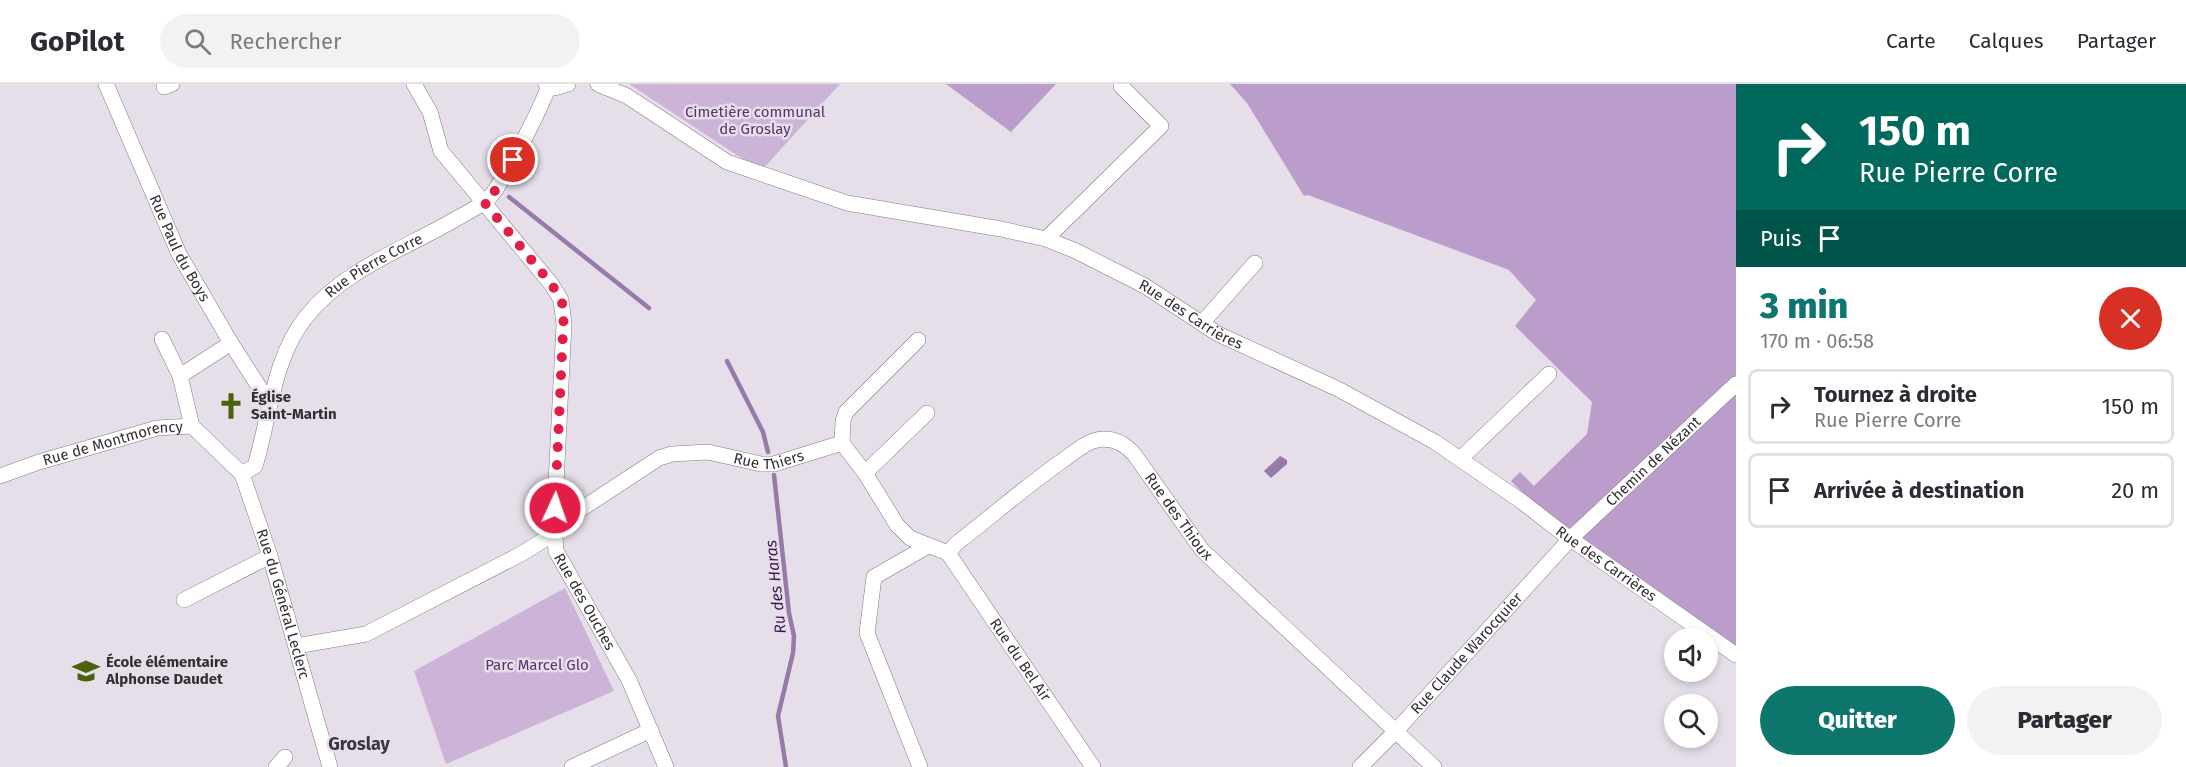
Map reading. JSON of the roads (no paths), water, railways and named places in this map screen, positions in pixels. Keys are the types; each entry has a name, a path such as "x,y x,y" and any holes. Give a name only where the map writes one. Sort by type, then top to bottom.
{"street":[{"name":"Rue Paul du Boys","path":"106,84 179,254 270,404"},
{"name":"Rue des Ouches","path":"414,84 430,112 441,151 552,285 561,300 564,309 554,528 556,551 615,654 666,767"},
{"path":"548,85 560,88 568,84"},
{"name":"Rue des Carrières","path":"598,84 627,96 727,162 848,203 1001,229 1046,239 1076,251 1145,286 1218,334 1338,389 1435,442 1736,655"},
{"name":"Rue Pierre Corre","path":"242,474 255,466 276,376 305,317 326,297 372,263 434,232 484,202 493,194 539,112 548,85"},
{"path":"1046,239 1161,126 1121,87"},
{"path":"1202,323 1255,263"},
{"path":"162,339 180,376 192,426"},
{"path":"918,340 846,412 842,442 865,473 897,525 910,538 948,554"},
{"path":"180,376 231,343"},
{"path":"1460,459 1550,374"},
{"name":"Chemin de Nézant","path":"1570,538 1736,384"},
{"path":"865,473 927,412"},
{"name":"Rue de Montmorency","path":"0,476 39,462 157,428 192,426 219,451"},
{"name":"Rue des Thioux","path":"948,554 957,543 1077,451 1095,441 1115,440 1129,448 1134,454 1202,550 1434,767"},
{"name":"Rue Thiers","path":"296,646 366,634 511,559 563,521 659,458 672,454 708,452 761,464 774,464 842,442"},
{"name":"Rue du Général Leclerc","path":"219,451 242,474 270,556 330,767"},
{"name":"Rue Claude Warocquier","path":"1360,767 1396,731 1570,538"},
{"path":"920,767 867,633 874,577 928,546"},
{"name":"Rue du Bel Air","path":"948,554 1093,767"},
{"path":"184,600 270,556"},
{"path":"573,767 651,730"}],"waterway":[{"name":"Ru des Haras","path":"509,197 649,308"},
{"name":"Ru des Haras","path":"727,361 763,432 768,452"},
{"name":"Ru des Haras","path":"774,475 789,613 794,636 793,653 778,716 786,767"}],"place":[{"name":"Église Saint-Martin","path":"231,406"},
{"name":"École élémentaire Alphonse Daudet","path":"86,671"}],"district":[{"name":"Groslay","path":"359,744"}],"park label":[{"name":"Cimetière communal de Groslay","path":"755,120"},
{"name":"Parc Marcel Glo","path":"537,665"}]}
